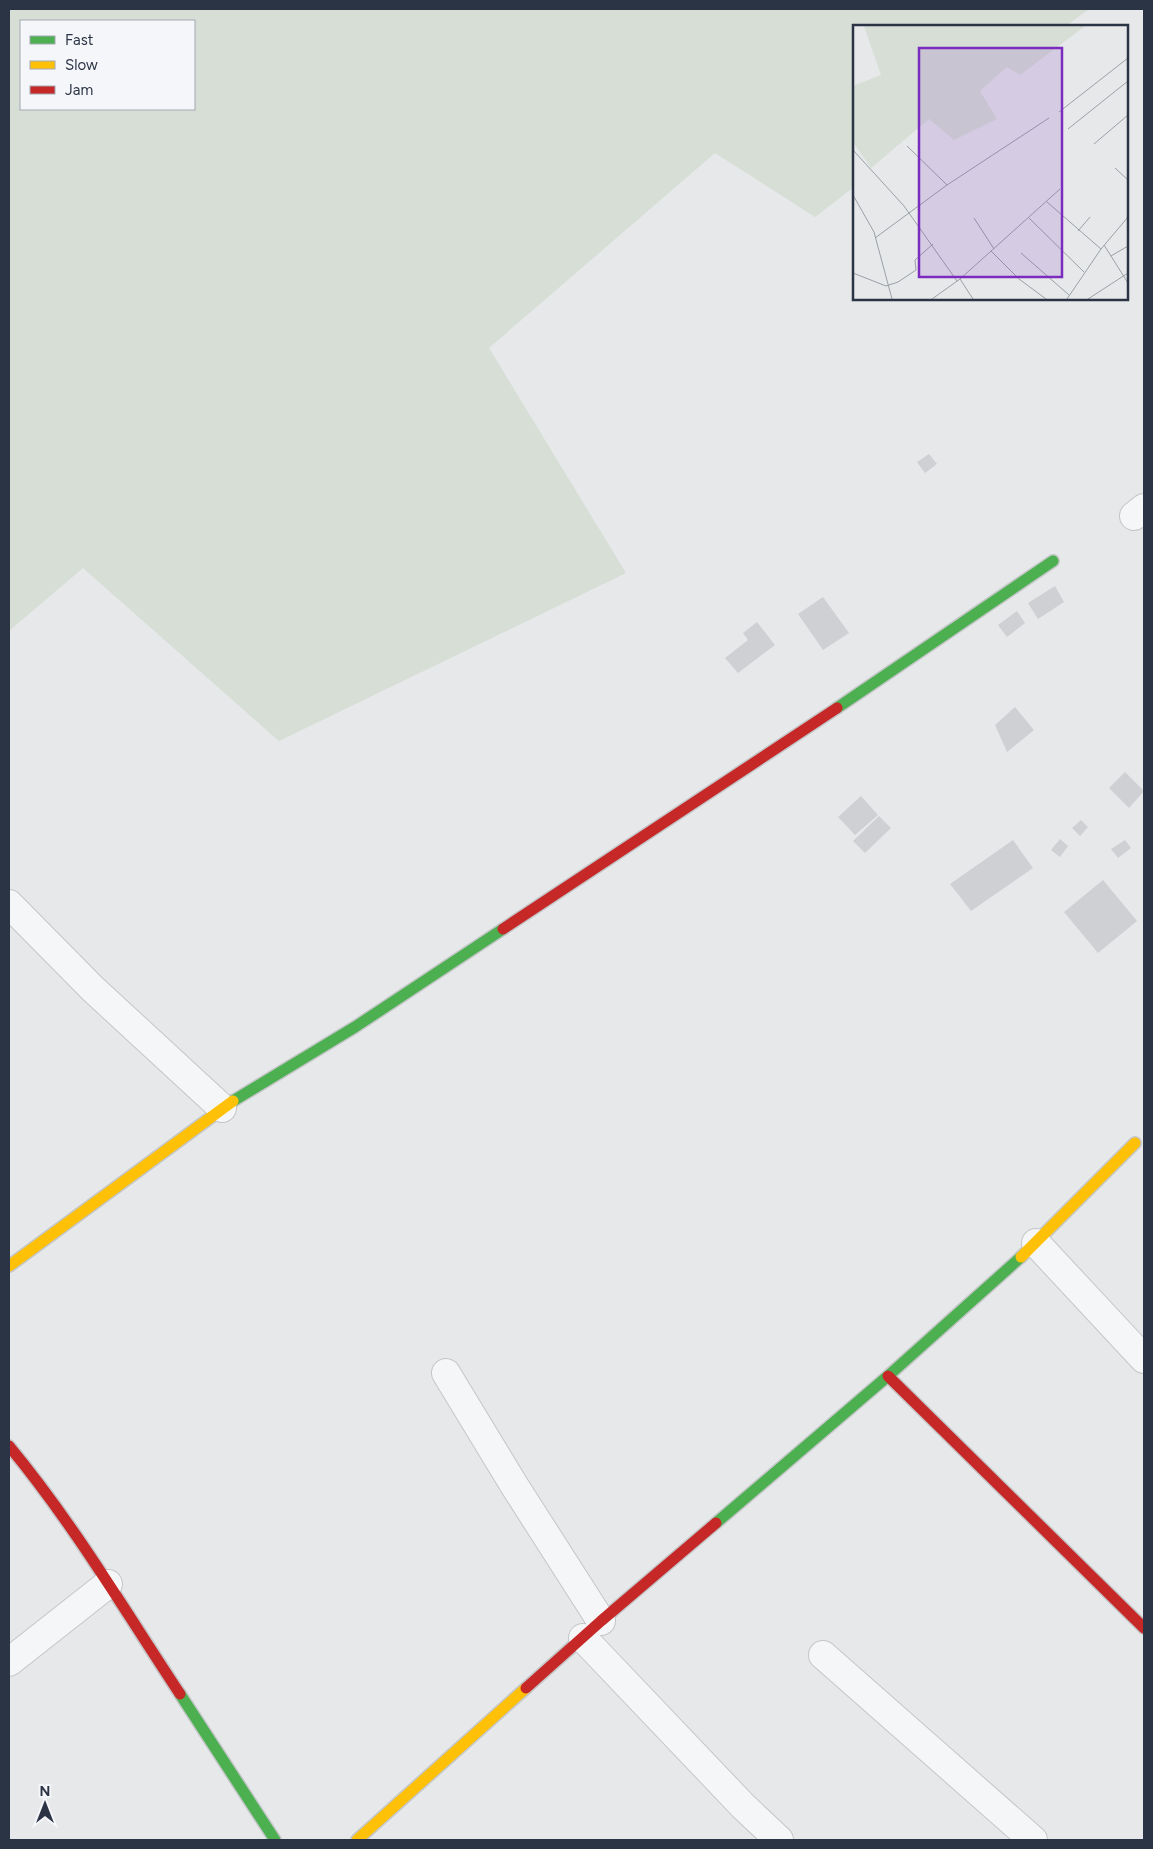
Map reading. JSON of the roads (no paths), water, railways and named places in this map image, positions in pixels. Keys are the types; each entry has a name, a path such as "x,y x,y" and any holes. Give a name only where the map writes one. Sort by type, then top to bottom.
{"street":[{"path":"9,1266 222,1108 363,1021 848,701 1052,561"},
{"path":"9,904 93,989 222,1108"},
{"path":"357,1840 592,1629 888,1376 1036,1243 1135,1143"},
{"path":"1036,1243 1144,1359"},
{"path":"446,1373 514,1485 592,1629 744,1806 779,1840"},
{"path":"888,1376 1144,1628"},
{"path":"9,1446 34,1476 108,1584 275,1840"},
{"path":"9,1662 108,1584"},
{"path":"824,1656 1033,1840"}]}
